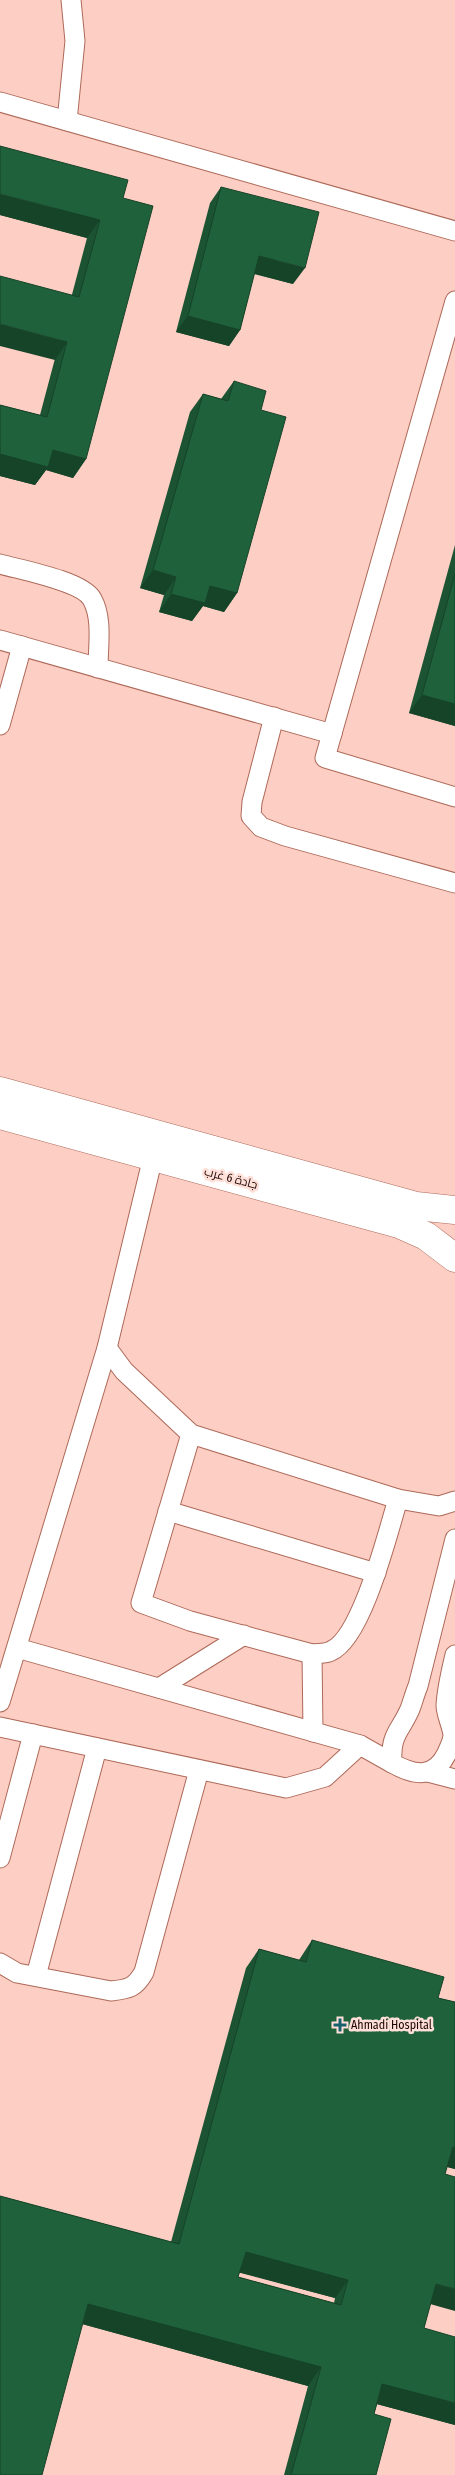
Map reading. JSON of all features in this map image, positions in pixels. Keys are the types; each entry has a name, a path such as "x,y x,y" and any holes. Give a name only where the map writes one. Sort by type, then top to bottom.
{"main road":[{"name":"جادة 6 غرب","path":"0,1091 416,1206 455,1210"},
{"name":"جادة 6 غرب","path":"0,1115 400,1224 426,1236 455,1258"}],"lane":[{"path":"67,121 75,41 71,0"},
{"path":"0,102 455,231"},
{"path":"455,301 325,758 455,798"},
{"path":"0,564 79,587 92,598 98,616 98,668"},
{"path":"0,640 332,734"},
{"path":"0,725 22,646"},
{"path":"274,718 252,802 252,816 261,827 285,836 455,883"},
{"path":"0,1702 107,1348 153,1157"},
{"path":"107,1348 124,1371 190,1434 398,1499 439,1506 455,1501"},
{"path":"190,1434 141,1603 190,1621 312,1654 330,1652 340,1645 351,1631 376,1573 398,1499"},
{"path":"168,1511 376,1573"},
{"path":"392,1764 391,1746 397,1729 410,1710 418,1686 455,1539"},
{"path":"159,1688 244,1635"},
{"path":"17,1648 360,1745 409,1773 428,1772 455,1779"},
{"path":"312,1654 313,1732"},
{"path":"428,1772 438,1766 446,1755 453,1737 453,1724 446,1708 447,1689 455,1655"},
{"path":"0,1727 286,1788 325,1777 360,1745"},
{"path":"0,1858 33,1734"},
{"path":"36,1976 97,1748"},
{"path":"0,1963 17,1973 111,1991 126,1990 137,1984 144,1972 199,1770"}],"building":[{"path":"0,146 128,180 123,198 153,206 86,459 53,450 48,467 0,454 0,405 47,417 67,342 0,324 0,276 79,297 100,220 0,194"},
{"path":"221,187 319,212 305,268 259,256 240,330 188,316"},
{"path":"234,381 266,391 261,410 286,417 237,593 210,586 205,603 171,594 176,577 153,570 203,394 228,401"},
{"path":"455,574 455,704 422,695"},
{"path":"312,1940 444,1977 438,1998 455,2002 455,2148 453,2147 445,2174 455,2177 455,2289 436,2284 424,2328 455,2337 455,2403 382,2384 374,2414 391,2419 376,2475 291,2475 321,2367 88,2304 42,2475 0,2475 0,2196 179,2244 259,1949 306,1962","holes":["246,2252 348,2280 341,2305 238,2277"]}],"place":[{"name":"Ahmadi Hospital","path":"340,2025"}]}
